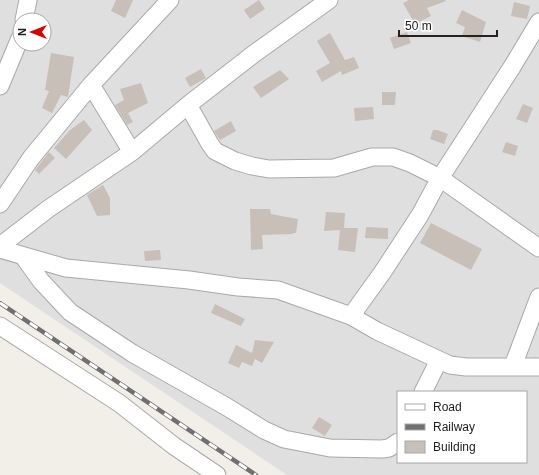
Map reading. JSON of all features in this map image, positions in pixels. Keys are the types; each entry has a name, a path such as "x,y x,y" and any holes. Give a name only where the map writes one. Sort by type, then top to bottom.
{"street":[{"path":"26,12 28,0"},
{"path":"0,204 31,158 91,85 170,0"},
{"path":"0,247 48,210 132,152 188,105 255,53 329,0"},
{"path":"351,316 382,273 420,215 440,178 512,67 539,22"},
{"path":"0,86 14,52"},
{"path":"91,85 132,152"},
{"path":"188,105 215,151 235,161 270,169 334,168 372,157 393,157 410,163 440,178 539,248"},
{"path":"0,247 23,256 66,268 278,290 351,316 376,331 450,364 466,367 539,367"},
{"path":"23,256 41,281 70,312 132,353 227,407 264,430 284,439 330,448 382,449 389,448 397,443"},
{"path":"513,366 539,298"},
{"path":"0,326 119,403 174,446 217,475"},
{"path":"424,391 439,360"}],"shaded area":[{"path":"0,0 539,0 539,475 287,475 0,283"}],"building":[{"path":"116,0 133,0 125,18 111,11"},
{"path":"259,0 265,9 250,19 244,10"},
{"path":"409,0 446,1 427,8 431,16 415,24 403,3"},
{"path":"514,2 530,6 527,19 511,16"},
{"path":"462,10 486,22 480,42 462,36 465,27 456,23"},
{"path":"407,32 411,43 394,49 390,38"},
{"path":"330,33 345,60 354,57 359,68 342,75 341,71 322,82 316,71 330,63 317,41"},
{"path":"51,53 74,57 68,97 61,95 52,113 42,108 49,91 45,90"},
{"path":"201,69 206,78 190,87 185,78"},
{"path":"280,70 289,79 261,98 253,87"},
{"path":"141,83 148,103 128,113 133,122 127,125 115,105 124,100 120,89"},
{"path":"382,92 396,92 395,105 382,105"},
{"path":"523,104 533,108 527,123 516,119"},
{"path":"373,107 374,119 355,121 354,108"},
{"path":"84,120 92,130 66,159 54,148 70,130"},
{"path":"231,121 236,131 220,140 214,131"},
{"path":"433,130 448,134 444,144 430,139"},
{"path":"506,142 518,146 515,156 502,152"},
{"path":"49,152 55,158 39,174 35,170"},
{"path":"103,185 110,198 110,215 97,216 87,195"},
{"path":"250,209 270,209 271,214 298,219 296,233 262,235 263,249 251,250"},
{"path":"326,212 345,213 344,228 358,228 355,252 338,250 340,230 324,231"},
{"path":"431,223 482,249 471,270 420,243"},
{"path":"366,227 388,228 388,239 365,238"},
{"path":"160,250 161,260 145,261 144,251"},
{"path":"215,304 245,319 241,326 211,313"},
{"path":"255,340 274,342 262,363 255,359 252,366 242,362 239,368 228,363 236,345 252,353"},
{"path":"319,417 332,425 325,436 312,428"}],"railway":[{"path":"0,303 256,475"}]}
